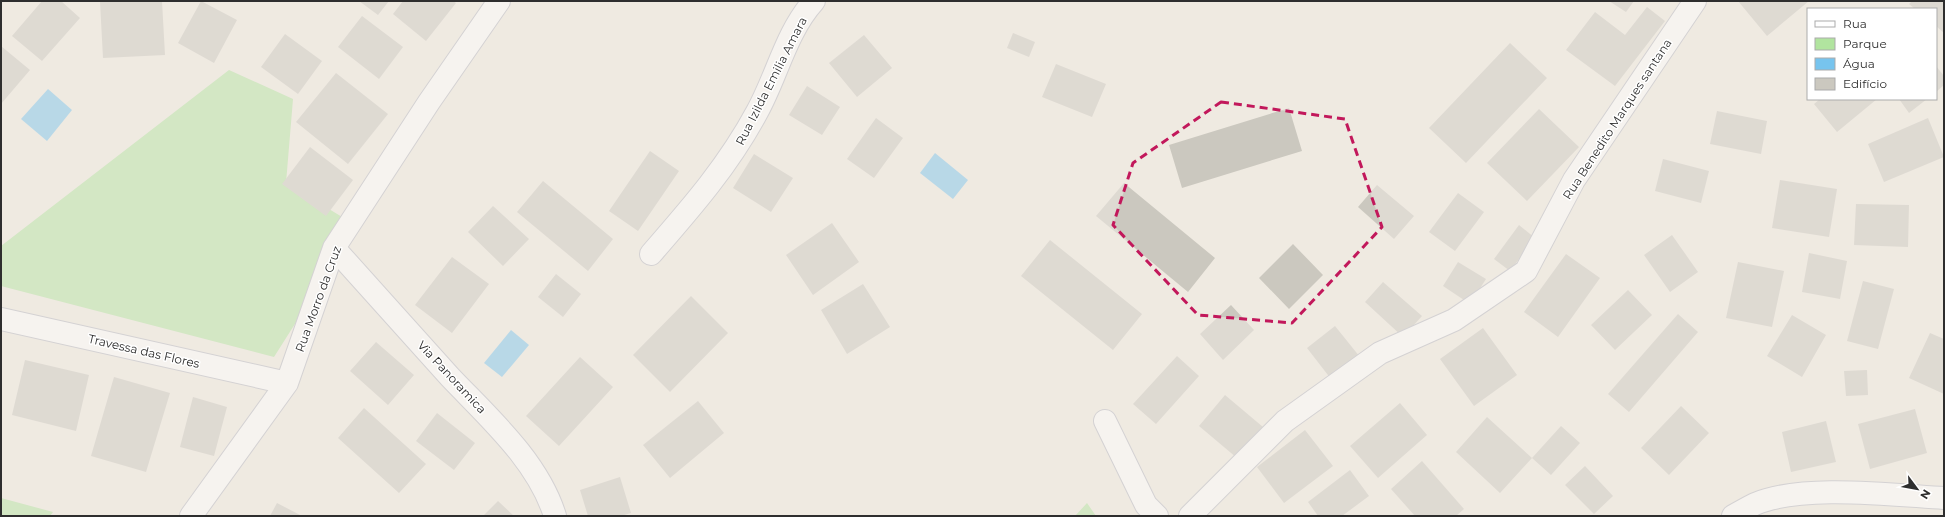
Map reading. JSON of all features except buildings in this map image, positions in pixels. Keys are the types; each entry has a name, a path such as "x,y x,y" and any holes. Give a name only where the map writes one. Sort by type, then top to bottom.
{"street":[{"name":"Rua Morro da Cruz","path":"191,516 287,383 334,248 429,102 499,1"},
{"name":"Rua Izilda Emilia Amara","path":"651,254 705,191 730,159 758,111 797,25 814,1"},
{"name":"Rua Benedito Marques santana","path":"1190,516 1286,420 1380,353 1454,320 1526,271 1574,180 1695,1"},
{"name":"Via Panoramica","path":"334,248 504,434 534,473 550,512"},
{"name":"Travessa das Flores","path":"1,319 287,383"},
{"path":"1105,421 1146,505 1157,516"},
{"path":"1733,516 1756,504 1791,495 1827,493 1944,498"},
{"path":"1940,516 1944,506"}],"highlighted area":[{"path":"1221,102 1345,119 1382,227 1292,323 1198,315 1113,225 1133,163"}],"green space":[{"path":"229,70 293,99 286,183 357,226 274,357 1,286 1,246"},
{"path":"1,498 53,512 50,516 1,516"},
{"path":"1087,503 1096,516 1075,516"}],"water":[{"path":"48,89 72,110 47,141 21,119"},
{"path":"935,153 968,180 953,199 920,173"},
{"path":"511,330 529,345 502,377 484,363"}]}
